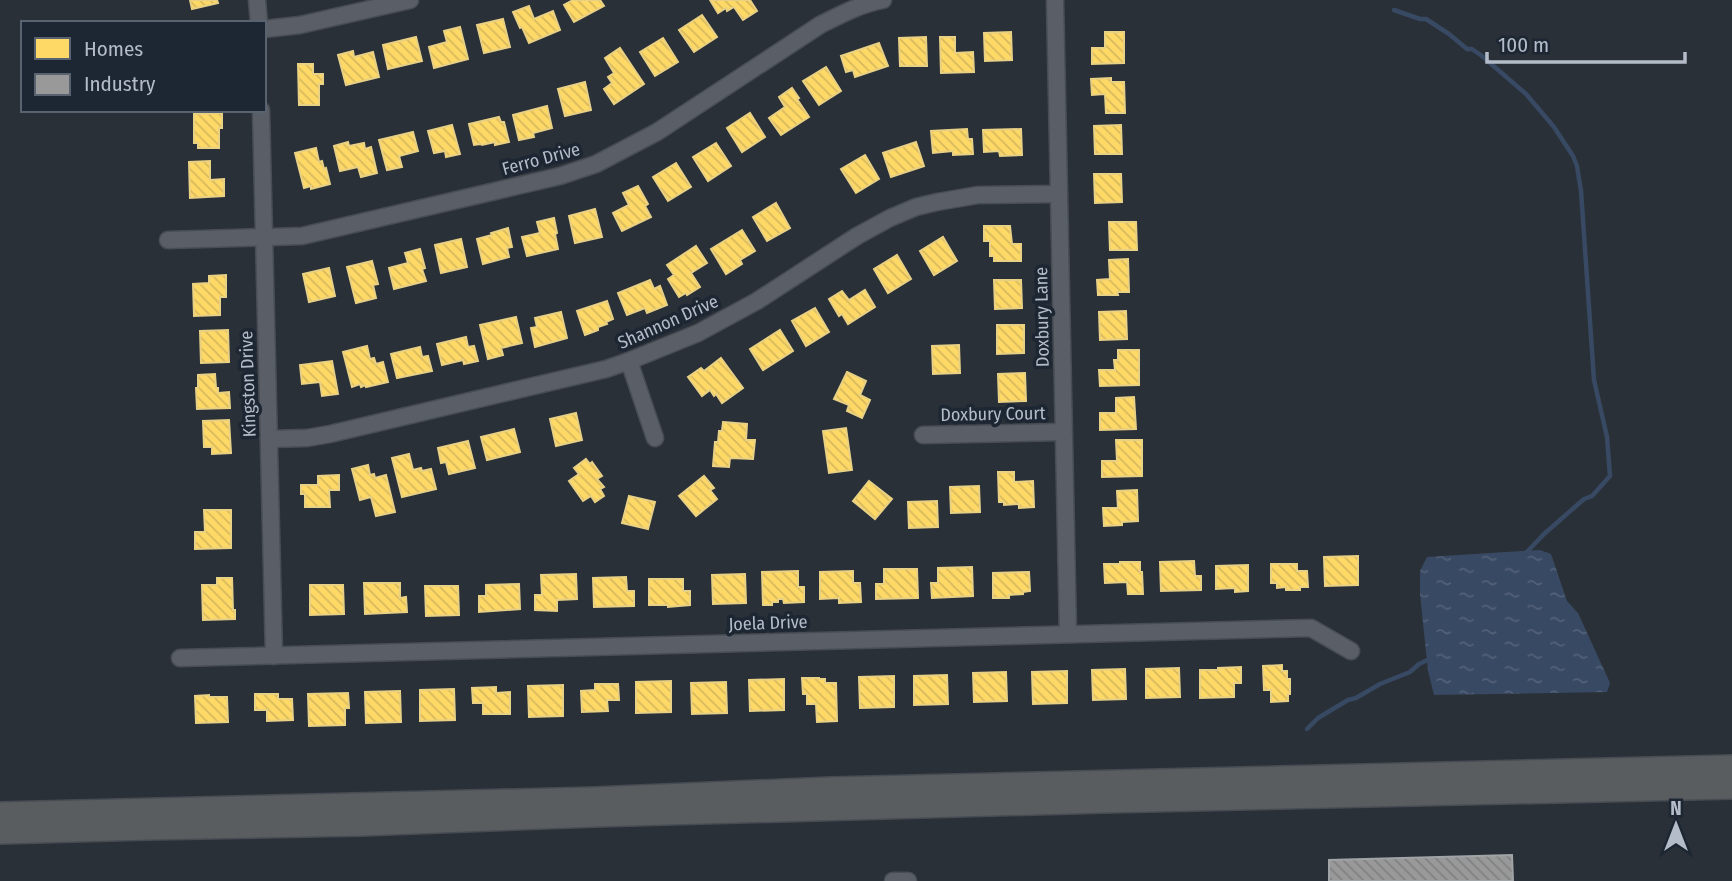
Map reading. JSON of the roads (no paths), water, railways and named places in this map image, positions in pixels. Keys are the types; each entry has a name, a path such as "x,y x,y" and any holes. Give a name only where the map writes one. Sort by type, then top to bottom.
{"highway":[{"path":"0,814 594,799 831,789 1732,767"},
{"path":"0,832 362,824 1050,802 1732,787"}],"street":[{"path":"257,0 259,21"},
{"path":"266,29 300,25 410,0"},
{"name":"Ferro Drive","path":"168,240 302,236 560,176 596,164 657,132 820,25 843,13 883,0"},
{"name":"Doxbury Lane","path":"1055,0 1068,634"},
{"name":"Kingston Drive","path":"261,112 274,656"},
{"name":"Shannon Drive","path":"269,439 307,438 372,426 606,369 698,333 757,301 857,236 890,218 937,202 978,195 1059,194"},
{"path":"629,361 655,438"},
{"name":"Doxbury Court","path":"923,435 1063,432"},
{"name":"Joela Drive","path":"180,658 1311,628 1351,651"},
{"path":"893,881 908,881"}],"water":[{"path":"1540,550 1551,554 1567,601 1578,613 1610,683 1607,692 1434,695 1428,671 1420,594 1420,571 1427,557"}],"waterway":[{"path":"1394,10 1426,19 1467,49 1472,49 1482,56 1526,94 1554,127 1577,166 1594,380 1607,437 1610,476 1592,496 1584,499 1526,553"},
{"path":"1307,729 1318,718 1348,700 1410,672 1430,659"}]}
